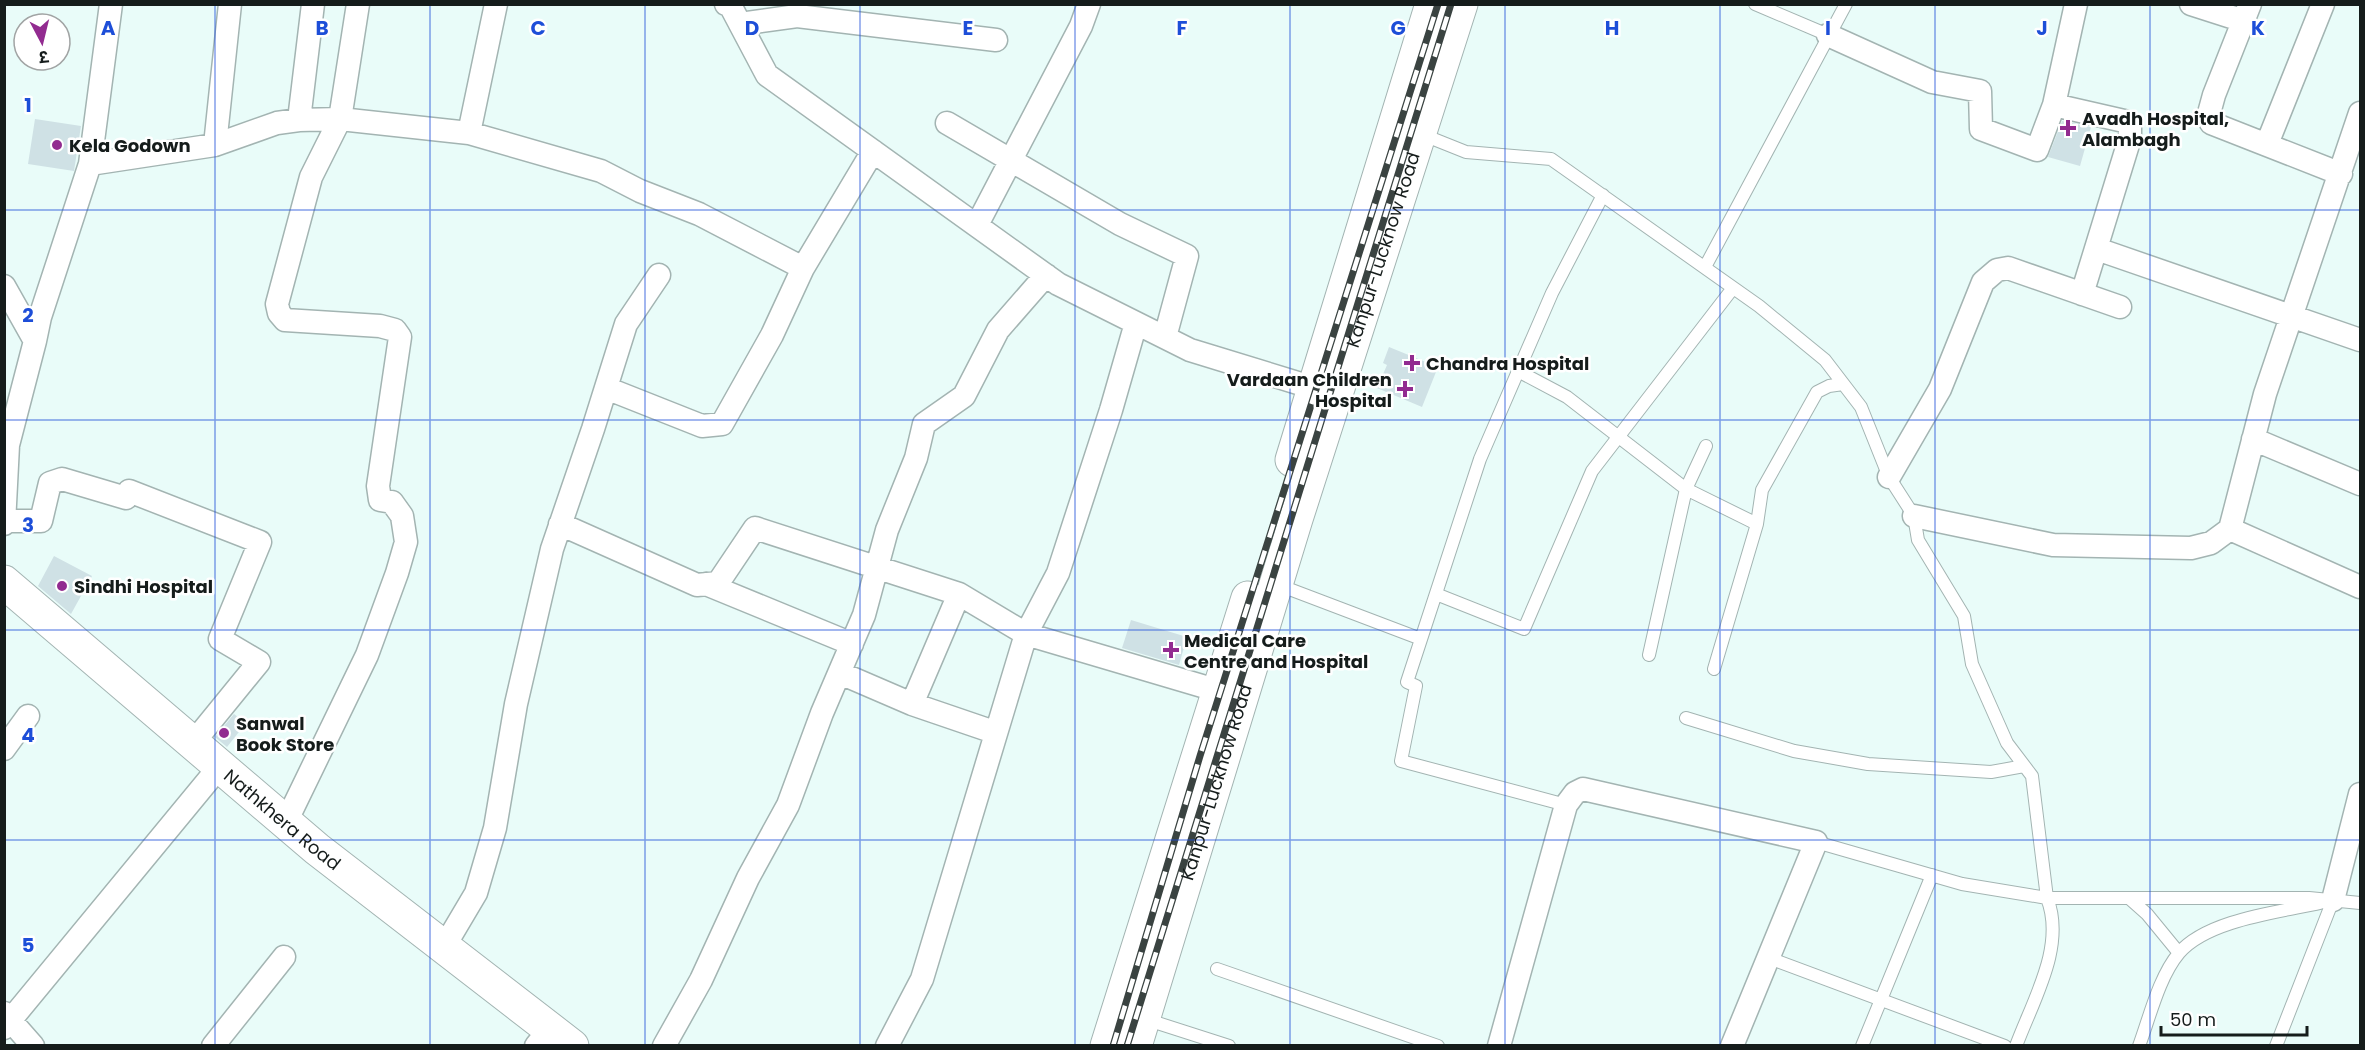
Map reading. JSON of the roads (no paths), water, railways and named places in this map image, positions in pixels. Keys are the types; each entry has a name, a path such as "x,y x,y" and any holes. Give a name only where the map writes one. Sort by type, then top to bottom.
{"main road":[{"name":"Kanpur-Lucknow Road","path":"1107,1046 1163,913 1276,584 1408,130 1432,4"},
{"name":"Kanpur-Lucknow Road","path":"1139,1032 1163,913 1219,691 1314,388 1408,130 1461,4"},
{"name":"Nathkhera Road","path":"4,582 286,822 444,947 552,1040"}],"street":[{"path":"23,321 90,164 111,4"},
{"path":"215,145 230,4"},
{"path":"299,120 313,4"},
{"path":"286,822 367,655 406,542 402,516 392,502 380,500 378,486 400,337 395,330 380,326 285,320 279,313 277,304 311,177 340,119 358,4"},
{"path":"469,133 496,4"},
{"path":"977,225 1081,26 1089,4"},
{"path":"1828,35 1932,82 1980,91 1981,129 2037,150 2054,105 2076,4"},
{"path":"2191,4 2247,13 2214,94 2208,117 2211,123 2267,144 2349,168"},
{"path":"2267,144 2323,4"},
{"path":"732,10 996,40"},
{"path":"732,10 767,75 1046,275 1190,350 1314,388"},
{"path":"2054,105 2124,122 2130,127 2130,138 2082,294"},
{"path":"1914,516 2053,545 2075,546 2190,548 2211,543 2230,530 2253,439 2292,316 2349,168 2361,113"},
{"path":"90,164 215,145 277,123 299,120 340,119 469,133 601,171 640,191 699,214 803,268"},
{"path":"947,123 1120,224 1187,256 1165,337"},
{"path":"606,388 702,426 722,424 772,335 803,268 873,151"},
{"path":"2097,249 2361,340"},
{"path":"1889,477 1940,389 1983,282 1997,270 2008,268 2120,307"},
{"path":"444,947 476,893 495,828 516,705 552,549 626,324 659,275"},
{"path":"664,1046 701,980 748,878 788,805 864,615 887,530 915,458 924,424 964,396 998,330 1046,275"},
{"path":"4,286 36,341 8,445 5,522 41,521 50,483 62,479 126,498 129,491 260,542 220,639 259,662 193,743"},
{"path":"887,1046 922,979 960,857 994,732 1026,634 1058,573 1112,410 1136,323"},
{"path":"2253,439 2361,484"},
{"path":"560,524 697,585 718,583 755,528 959,594 1026,634 1219,691"},
{"path":"2230,530 2361,587"},
{"path":"706,584 852,644"},
{"path":"912,704 959,594"},
{"path":"840,673 912,704 994,732"},
{"path":"4,749 28,716"},
{"path":"33,1046 7,1020 220,766"},
{"path":"1499,1046 1566,805 1575,793 1583,789 1816,842 1732,1046"},
{"path":"2333,900 2361,794"},
{"path":"213,1046 284,957"}],"lane":[{"path":"1755,4 1828,35"},
{"path":"1705,267 1846,4"},
{"path":"1408,130 1466,152 1551,159 1705,267 1825,360 1861,407 1889,477 1914,516 1918,540 1964,616 1971,664 2007,743 2032,776 2047,898 2053,912 2053,942 2016,1046"},
{"path":"1566,805 1401,761 1416,686 1407,682 1480,459 1552,293 1604,195"},
{"path":"1436,594 1524,629 1592,471 1733,288"},
{"path":"1518,371 1567,397 1686,489 1757,524"},
{"path":"1714,669 1757,524 1762,490 1817,392 1843,384"},
{"path":"1649,655 1686,489 1706,446"},
{"path":"1276,584 1421,639"},
{"path":"1686,718 1794,752 1868,764 1991,772 2024,766"},
{"path":"1816,842 1962,884 2047,898 2333,900 2361,903"},
{"path":"1862,1046 1932,875"},
{"path":"2129,898 2147,914 2179,954"},
{"path":"2139,1046 2161,987 2179,954 2192,940 2220,927 2333,900"},
{"path":"2276,1046 2333,900"},
{"path":"1769,958 2004,1046"},
{"path":"1217,969 1438,1046"},
{"path":"1139,1032 1229,1046"}],"railway":[{"path":"1113,1046 1200,756 1438,4"},
{"path":"1127,1046 1451,4"}],"place":[{"name":"Avadh Hospital, Alambagh","path":"2068,128"},
{"name":"Kela Godown","path":"57,145"},
{"name":"Chandra Hospital","path":"1412,363"},
{"name":"Vardaan Children Hospital","path":"1405,389"},
{"name":"Sindhi Hospital","path":"62,586"},
{"name":"Medical Care Centre and Hospital","path":"1171,650"},
{"name":"Sanwal Book Store","path":"224,733"}]}
